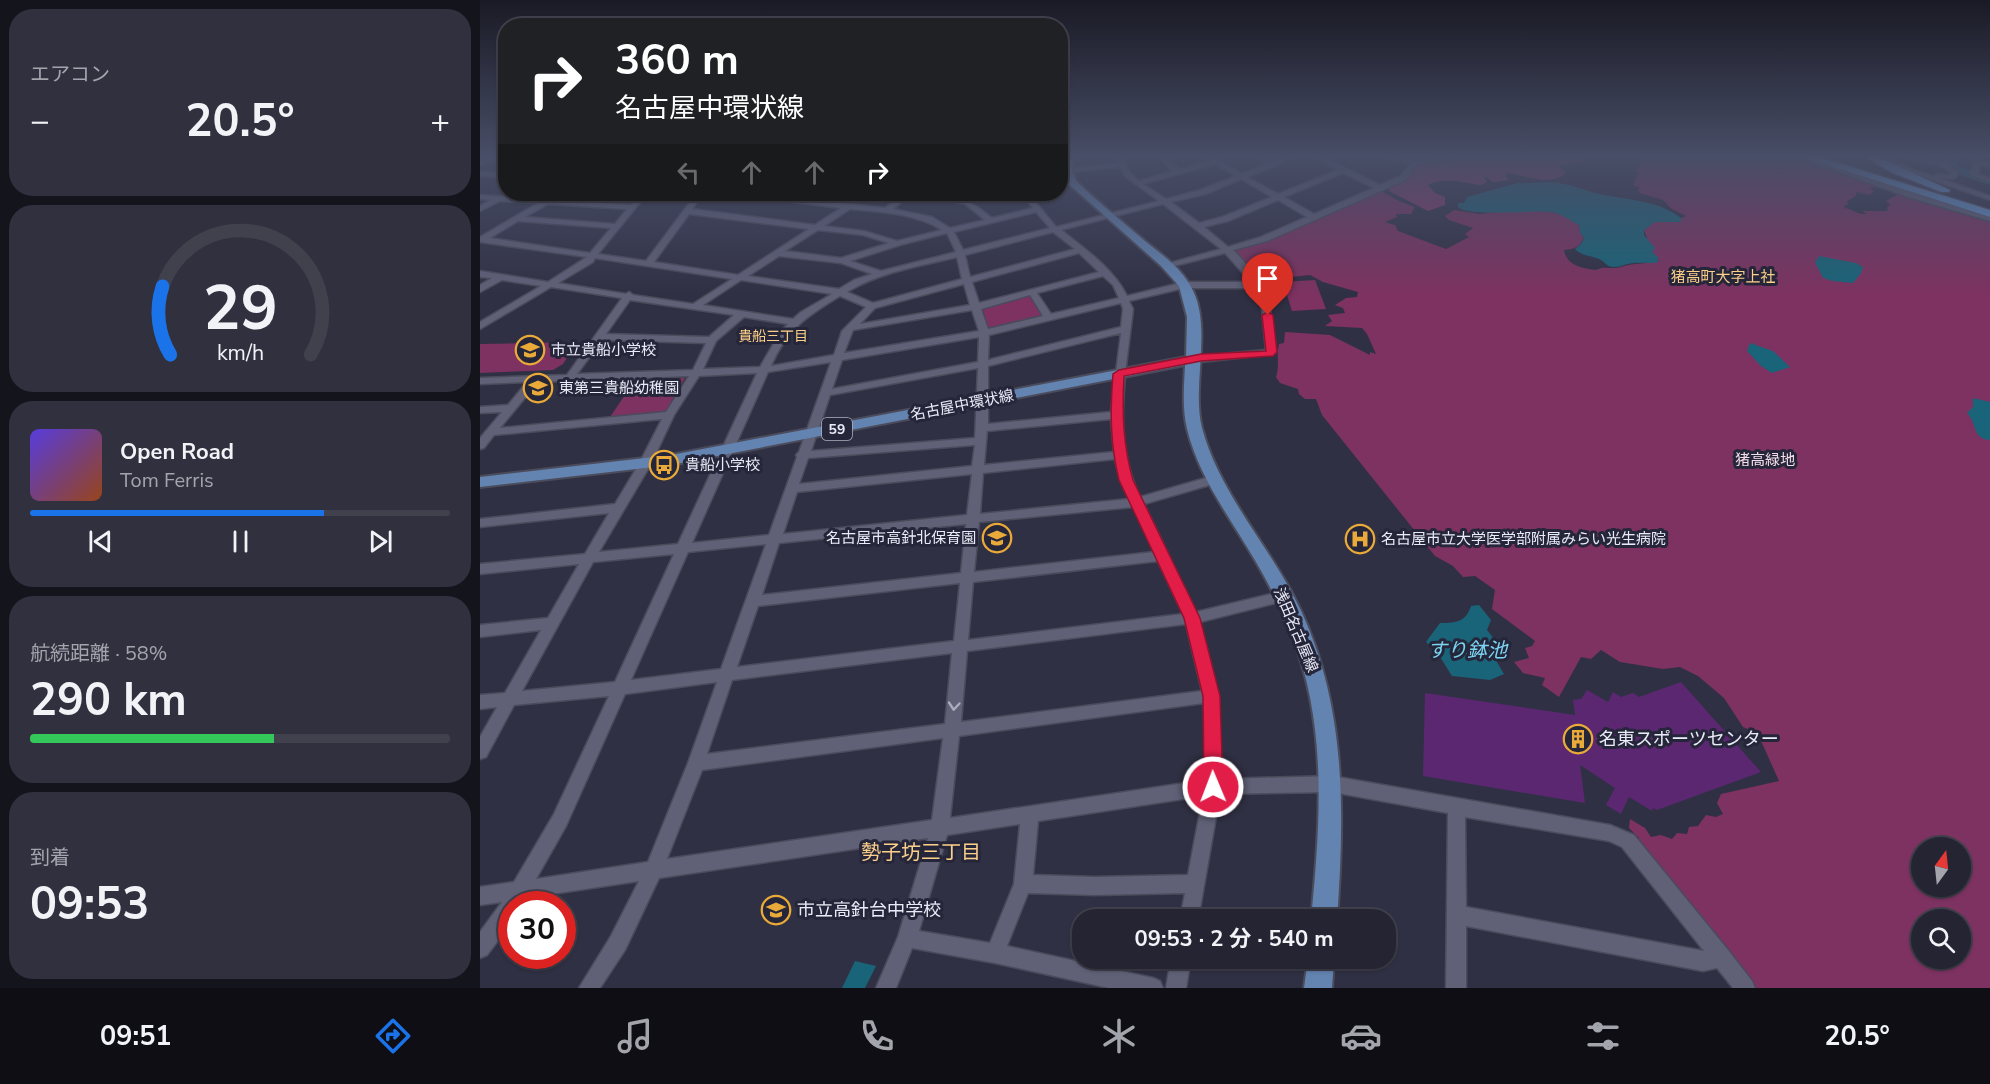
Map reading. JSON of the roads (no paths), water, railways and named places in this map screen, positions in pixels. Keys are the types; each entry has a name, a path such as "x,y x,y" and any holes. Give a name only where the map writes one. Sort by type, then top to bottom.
{"highway":[{"path":"1953,203 1990,215"},
{"path":"1956,203 1990,215"}],"main road":[{"path":"1095,203 1169,266 1184,285 1192,305 1191,360"},
{"name":"名古屋中環状線","path":"480,482 645,464 727,450 1191,360"},
{"name":"浅田名古屋線","path":"1191,360 1190,402 1195,429 1216,479 1284,596 1319,685 1327,721 1332,784 1332,841 1325,909"},
{"path":"1318,988 1320,969"}],"street":[{"path":"481,240 543,203"},
{"path":"577,203 633,207"},
{"path":"480,326 590,260 636,203"},
{"path":"648,264 692,203"},
{"path":"830,203 929,219 949,231 961,254 984,333 982,428 952,731 940,828 907,938 886,988"},
{"path":"886,211 896,203"},
{"path":"969,203 990,220"},
{"path":"1033,203 1055,230 1081,250 1117,284 1125,299 1128,313 1119,374 1116,415 1120,455 1126,480 1192,618 1212,696 1213,787 1191,909"},
{"path":"480,948 505,915 560,820 763,370 786,331 804,314 857,282 1161,203"},
{"path":"1166,203 1243,265 1257,285 1266,309 1271,352 1191,360"},
{"path":"1197,226 1225,219 1263,203"},
{"path":"1288,203 1312,217"},
{"path":"1169,266 1264,239 1345,203"},
{"path":"1951,203 1990,215"},
{"path":"696,306 849,206"},
{"path":"842,261 897,243 1038,209"},
{"path":"686,211 864,234 897,243"},
{"path":"516,219 617,226"},
{"path":"481,240 839,292 872,306"},
{"path":"589,988 618,943 654,870 696,763 809,435 850,328 872,306 1081,250"},
{"path":"777,253 842,261 881,274"},
{"path":"850,328 975,308 1104,273"},
{"path":"480,274 795,322"},
{"path":"480,289 501,277"},
{"path":"480,381 763,370 984,333 1184,285 1257,285"},
{"path":"1032,292 1048,317"},
{"path":"570,377 629,295"},
{"path":"480,752 588,559 645,464 669,415 696,373 712,340 743,313"},
{"path":"826,393 984,364 1126,329"},
{"path":"599,337 712,340"},
{"path":"480,445 536,378"},
{"path":"480,410 511,408"},
{"path":"491,432 669,415"},
{"path":"982,428 1116,415"},
{"path":"802,455 980,441"},
{"path":"791,489 1120,455"},
{"path":"480,569 1136,502 1216,479"},
{"path":"480,523 618,508"},
{"path":"752,601 1162,556"},
{"path":"480,702 960,648 1192,618 1284,596"},
{"path":"480,631 552,623"},
{"path":"696,763 1212,696"},
{"path":"480,896 1213,787 1332,784 1610,833 1628,841 1745,988"},
{"path":"1456,988 1457,807"},
{"path":"995,952 1023,884 1030,814"},
{"path":"1023,884 1095,886 1195,884"},
{"path":"1457,915 1703,961 1721,957"},
{"path":"907,938 995,952 1153,988"},
{"path":"1176,988 1180,969"}],"water":[{"path":"1458,203 1648,203 1664,208 1682,219 1680,222 1655,222 1644,230 1644,235 1655,248 1652,252 1658,257 1658,262 1632,263 1613,267 1575,249 1584,238 1580,233 1579,225 1559,214 1551,212 1474,212 1458,207"},
{"path":"1819,256 1856,263 1863,267 1853,283 1833,281 1823,278 1815,262"},
{"path":"1750,343 1773,351 1790,367 1772,373 1761,366 1747,351"},
{"path":"1973,398 1990,402 1990,440 1977,434 1967,413 1973,407"},
{"name":"すり鉢池","path":"1479,605 1491,620 1487,630 1494,639 1494,657 1504,674 1490,680 1452,676 1437,652 1426,642 1440,623 1460,620 1471,606"},
{"path":"855,961 876,966 865,988 842,988"}],"place":[{"name":"市立貴船小学校","path":"530,350"},
{"name":"東第三貴船幼稚園","path":"538,388"},
{"name":"貴船小学校","path":"664,465"},
{"name":"名古屋市高針北保育園","path":"997,538"},
{"name":"名古屋市立大学医学部附属みらい光生病院","path":"1360,539"},
{"name":"名東スポーツセンター","path":"1578,739"},
{"name":"市立高針台中学校","path":"776,910"}],"district":[{"name":"猪高町大字上社","path":"1723,277"},
{"name":"貴船三丁目","path":"773,336"},
{"name":"勢子坊三丁目","path":"921,852"}],"park label":[{"name":"猪高緑地","path":"1765,460"}]}
